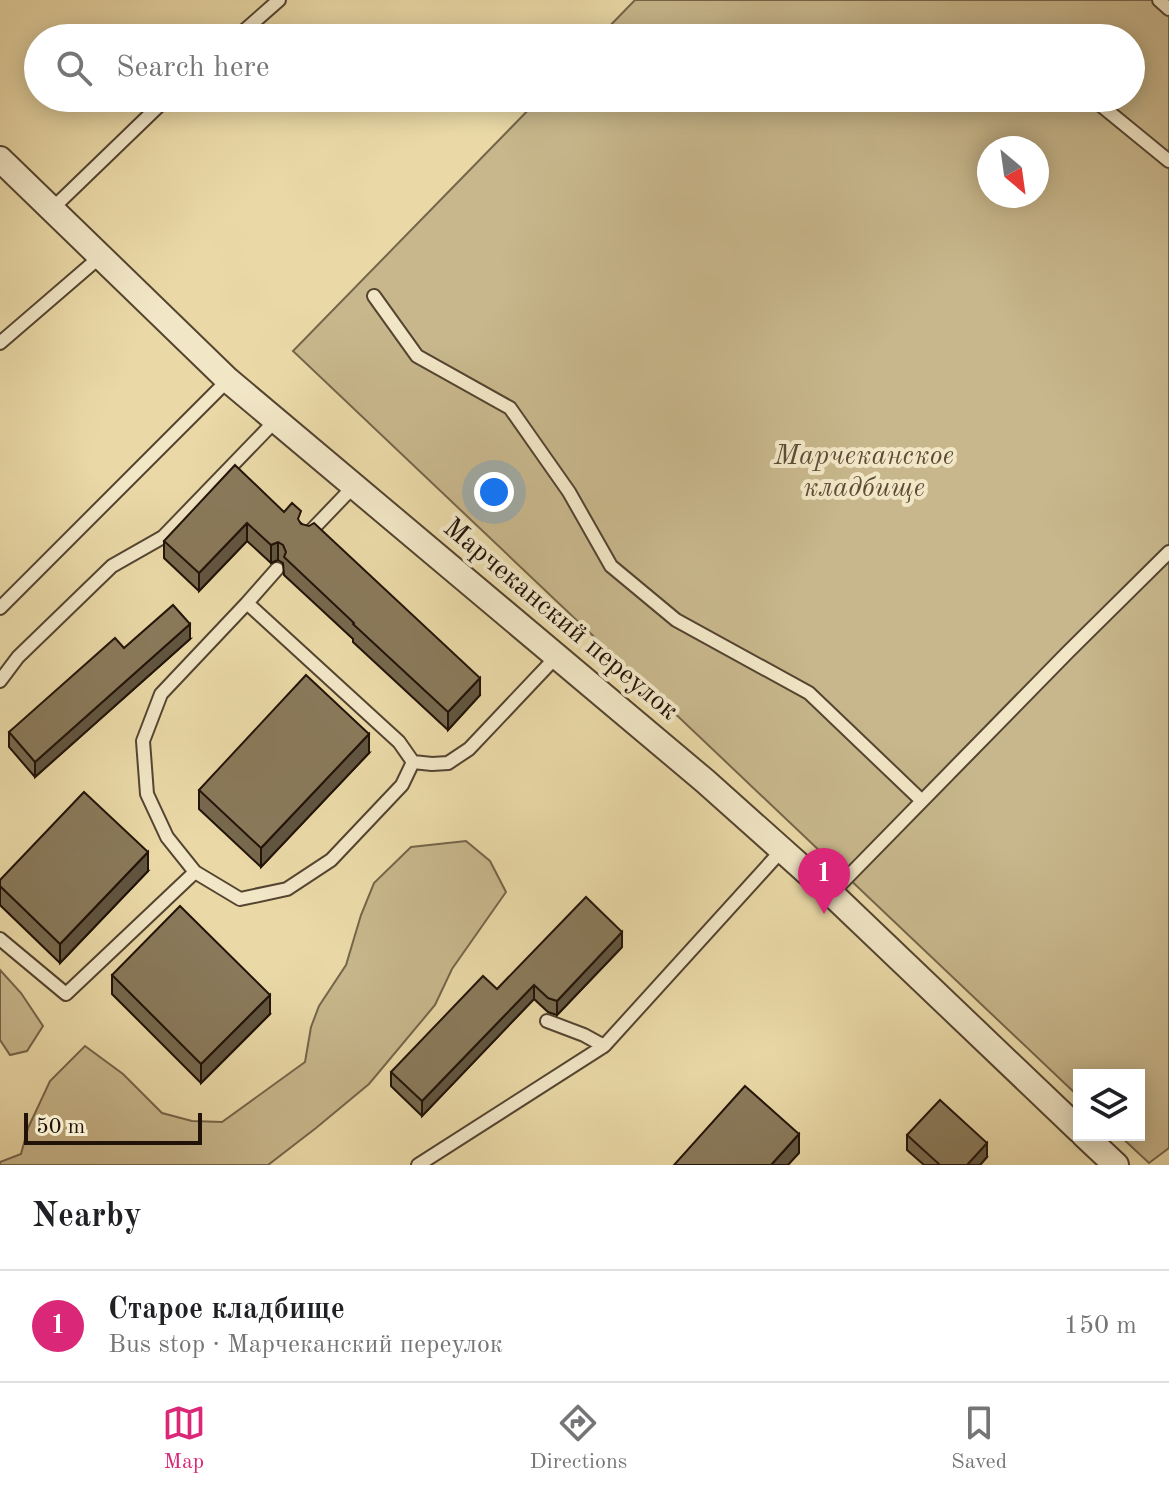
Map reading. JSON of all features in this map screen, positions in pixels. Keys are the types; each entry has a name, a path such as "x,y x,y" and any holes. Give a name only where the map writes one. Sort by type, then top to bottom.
{"street":[{"name":"Марчеканский переулок","path":"0,159 228,380 705,781 831,894 1073,1124"},
{"path":"1090,1141 1116,1165"}],"lane":[{"path":"252,24 279,0"},
{"path":"1159,0 1169,9"},
{"path":"52,209 152,112"},
{"path":"1109,112 1169,161"},
{"path":"0,343 101,256"},
{"path":"374,296 417,356 510,408 569,492 611,566 676,620 809,693 922,801"},
{"path":"0,608 228,380"},
{"path":"0,681 18,657 112,566 163,537 276,420"},
{"path":"307,535 354,486"},
{"path":"831,894 1169,552"},
{"path":"277,569 161,694 143,741 147,794 167,837 195,872 240,899 287,889 331,860 402,785 413,762"},
{"path":"247,603 399,742 413,762 448,763 469,749 557,656"},
{"path":"418,1165 604,1046 782,850"},
{"path":"0,939 66,994 195,872"},
{"path":"547,1021 604,1046"}],"green space":[{"name":"Марчеканское кладбище","path":"635,0 1169,0 1169,1148 1149,1163 1125,1141 1145,1141 1145,1069 1073,1069 1073,1091 293,351 526,112 1145,112 1145,24 612,24"},
{"path":"466,841 490,861 506,892 452,969 435,1005 369,1084 268,1165 0,1165 0,1162 21,1154 28,1128 50,1081 85,1046 123,1074 162,1113 192,1121 222,1122 305,1062 311,1027 319,1006 346,965 374,883 411,847"},
{"path":"0,970 21,993 43,1026 27,1051 10,1055 0,1040"}],"building":[{"path":"235,465 284,512 292,503 301,511 298,519 301,524 309,526 314,523 480,678 448,712 284,557 286,552 283,545 278,542 271,545 247,523 199,573 164,541"},
{"path":"173,605 190,624 35,762 9,732 115,638 124,648"},
{"path":"306,675 369,734 261,848 199,790"},
{"path":"84,792 148,852 60,944 0,886 0,880"},
{"path":"586,897 622,932 557,1001 548,998 534,985 422,1101 391,1072 483,976 497,989"},
{"path":"180,906 270,995 201,1064 112,975"},
{"path":"745,1086 799,1134 771,1165 674,1165"},
{"path":"940,1100 987,1143 967,1165 940,1165 907,1135"}],"place":[{"name":"Старое кладбище","path":"824,914"}]}
